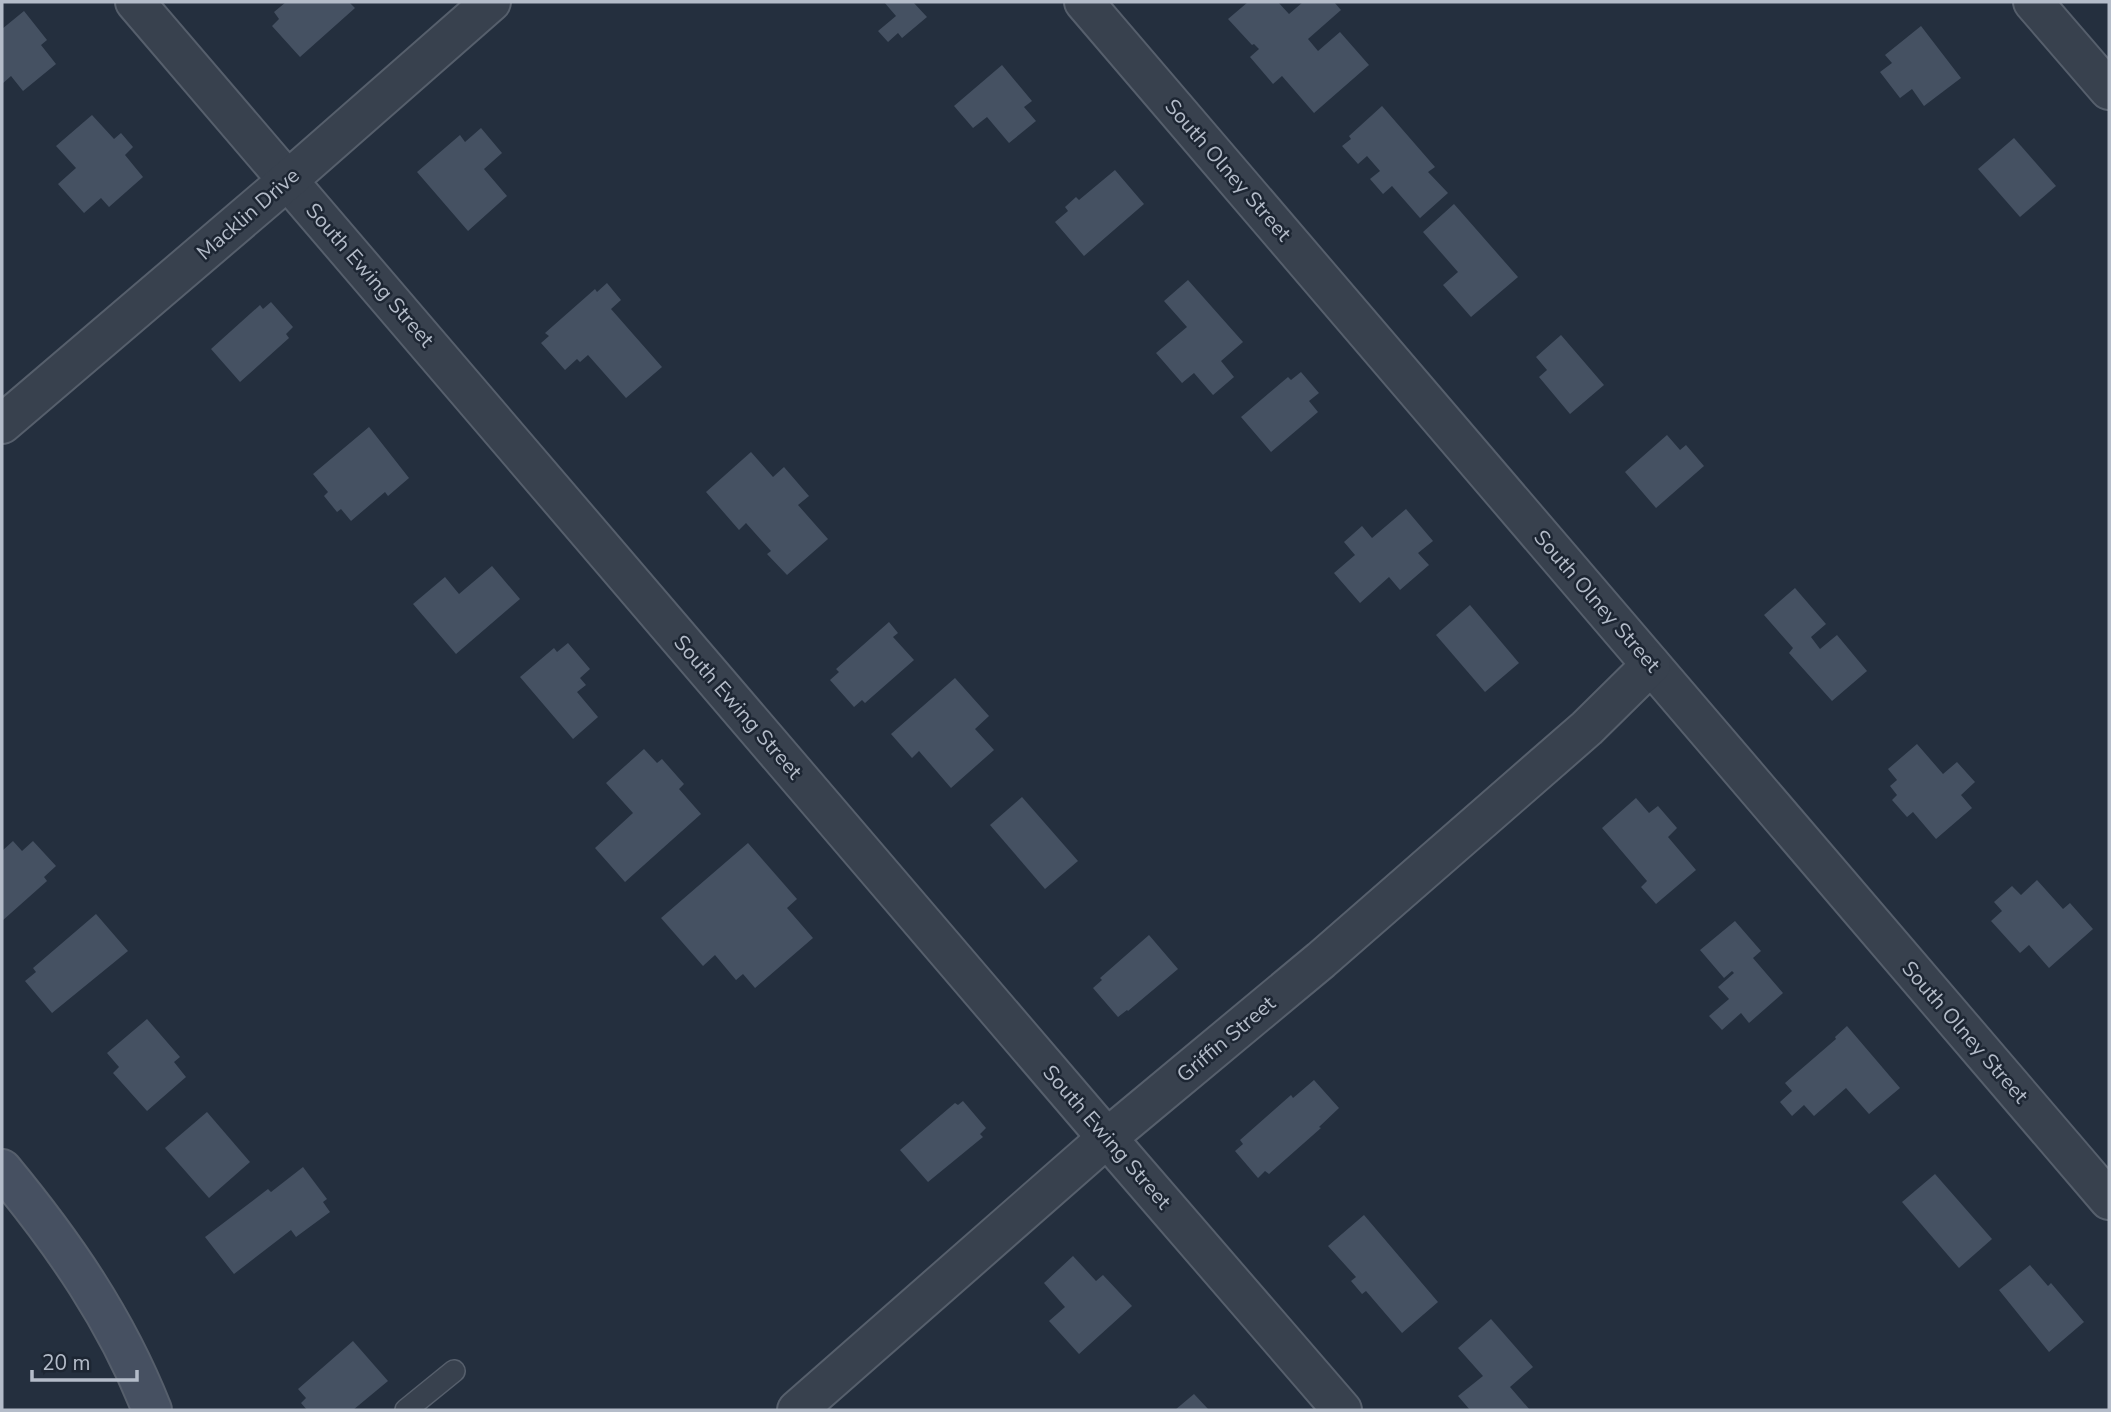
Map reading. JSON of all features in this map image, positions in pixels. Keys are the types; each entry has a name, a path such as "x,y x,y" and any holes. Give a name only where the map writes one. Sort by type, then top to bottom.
{"main road":[{"path":"2,1169 56,1236 91,1289 130,1360 152,1410"}],"street":[{"name":"South Ewing Street","path":"135,2 1342,1410"},
{"name":"Macklin Drive","path":"2,424 289,180 491,2"},
{"name":"South Olney Street","path":"1084,2 2109,1200"},
{"path":"2033,2 2109,90"},
{"name":"Griffin Street","path":"797,1410 1107,1138 1331,951 1587,728 1651,665"}],"lane":[{"path":"406,1410 454,1371"}],"building":[{"path":"286,2 349,2 355,8 300,57 272,26 279,19 274,12"},
{"path":"884,2 913,2 927,17 902,38 898,33 888,42 878,31 896,16"},
{"path":"1248,2 1278,2 1289,14 1303,2 1334,2 1341,10 1308,39 1318,51 1340,32 1369,65 1314,113 1282,76 1273,84 1250,57 1259,49 1228,19"},
{"path":"24,11 47,40 41,45 56,64 23,91 11,76 2,84 2,29"},
{"path":"1921,26 1961,78 1924,106 1912,89 1900,98 1880,72 1892,63 1885,55"},
{"path":"1002,65 1032,101 1024,107 1036,121 1009,143 987,117 973,128 954,106"},
{"path":"1382,106 1435,167 1428,172 1448,193 1420,218 1392,186 1383,194 1370,179 1380,171 1367,156 1358,164 1342,146 1351,139 1349,136"},
{"path":"92,115 114,139 121,133 133,147 125,155 143,177 109,207 101,198 84,213 58,184 76,168 56,146"},
{"path":"481,128 502,153 484,169 507,196 468,231 417,172 460,135 465,142"},
{"path":"2014,138 2056,186 2020,217 1978,169"},
{"path":"1115,170 1144,204 1084,256 1055,222 1068,211 1065,207 1076,197 1079,200"},
{"path":"1454,204 1518,277 1471,317 1443,285 1458,272 1423,232"},
{"path":"1188,280 1243,342 1221,361 1234,377 1213,395 1194,373 1182,383 1156,353 1187,327 1164,301"},
{"path":"607,283 621,300 611,309 662,367 626,398 588,355 580,362 577,359 565,370 541,343 549,336 545,333 595,289 597,292"},
{"path":"271,302 293,327 286,334 289,338 240,382 211,349 260,305 263,309"},
{"path":"1561,335 1604,385 1570,414 1539,377 1547,370 1536,357"},
{"path":"1301,372 1319,393 1309,401 1318,412 1271,452 1241,417 1288,377 1291,380"},
{"path":"369,427 409,478 388,496 385,492 351,521 341,509 337,512 324,496 328,492 313,474"},
{"path":"1667,435 1680,450 1686,445 1704,466 1656,508 1625,472"},
{"path":"751,452 773,477 784,467 809,496 798,505 828,539 787,575 767,554 771,551 746,523 739,530 706,492"},
{"path":"1406,509 1433,541 1418,553 1429,565 1400,590 1389,577 1360,603 1334,573 1355,555 1344,542 1362,526 1372,538"},
{"path":"492,566 520,599 456,654 413,604 445,577 459,594"},
{"path":"1795,588 1826,624 1811,637 1820,649 1837,635 1867,671 1832,701 1789,653 1793,648 1764,615"},
{"path":"1470,605 1519,663 1485,692 1436,635"},
{"path":"889,622 898,633 893,637 914,660 865,703 862,700 854,707 830,680 839,672 836,669"},
{"path":"568,643 590,669 580,678 586,685 577,692 598,717 573,739 520,677 554,648 557,652"},
{"path":"955,678 989,716 975,729 994,750 951,788 919,751 912,758 891,734"},
{"path":"1917,744 1943,774 1957,762 1975,782 1961,795 1972,808 1936,839 1913,812 1907,817 1892,800 1897,795 1890,786 1897,780 1888,769"},
{"path":"644,749 657,763 662,759 684,784 679,789 701,814 625,882 595,848 633,813 606,783"},
{"path":"1022,797 1078,861 1045,889 990,825"},
{"path":"1636,798 1649,813 1658,806 1677,828 1668,837 1696,870 1656,904 1641,887 1647,881 1602,828"},
{"path":"13,841 22,851 33,841 56,866 44,877 47,881 2,921 2,851"},
{"path":"748,843 797,899 787,908 813,938 755,988 743,974 736,980 715,955 703,966 661,918"},
{"path":"2037,880 2063,909 2070,903 2093,929 2049,968 2029,945 2020,953 1991,921 2002,911 1994,902 2012,886 2021,895"},
{"path":"96,914 128,951 52,1013 25,981 36,972 33,968"},
{"path":"1735,921 1761,951 1753,958 1783,993 1749,1023 1741,1013 1722,1030 1709,1016 1729,999 1718,987 1734,973 1732,971 1724,978 1700,950"},
{"path":"1149,935 1178,969 1118,1017 1093,988 1102,980 1100,978"},
{"path":"147,1019 180,1057 174,1062 186,1077 147,1111 113,1073 119,1067 107,1053"},
{"path":"1847,1026 1900,1088 1869,1114 1846,1088 1814,1116 1804,1105 1792,1116 1780,1102 1792,1091 1785,1083 1836,1039"},
{"path":"1314,1080 1339,1108 1319,1127 1321,1128 1269,1174 1265,1171 1258,1178 1235,1151 1243,1144 1240,1140 1291,1095 1293,1098"},
{"path":"963,1101 986,1128 980,1134 983,1137 928,1182 900,1150 955,1103 958,1105"},
{"path":"207,1112 250,1162 209,1198 165,1148"},
{"path":"303,1167 327,1199 323,1202 330,1212 296,1237 291,1230 234,1274 205,1237 268,1189 271,1192"},
{"path":"1935,1174 1992,1239 1959,1268 1902,1202"},
{"path":"1364,1215 1438,1302 1402,1333 1366,1291 1362,1294 1351,1281 1356,1277 1328,1246"},
{"path":"1073,1256 1096,1281 1103,1275 1132,1306 1079,1354 1049,1321 1065,1307 1044,1283"},
{"path":"2030,1265 2048,1286 2051,1283 2084,1322 2049,1352 1999,1290"},
{"path":"1491,1319 1533,1367 1510,1387 1530,1410 1470,1410 1458,1396 1483,1376 1458,1348"},
{"path":"353,1341 388,1381 353,1410 307,1410 301,1403 306,1398 298,1389"},
{"path":"1194,1394 1209,1410 1175,1410"}]}
